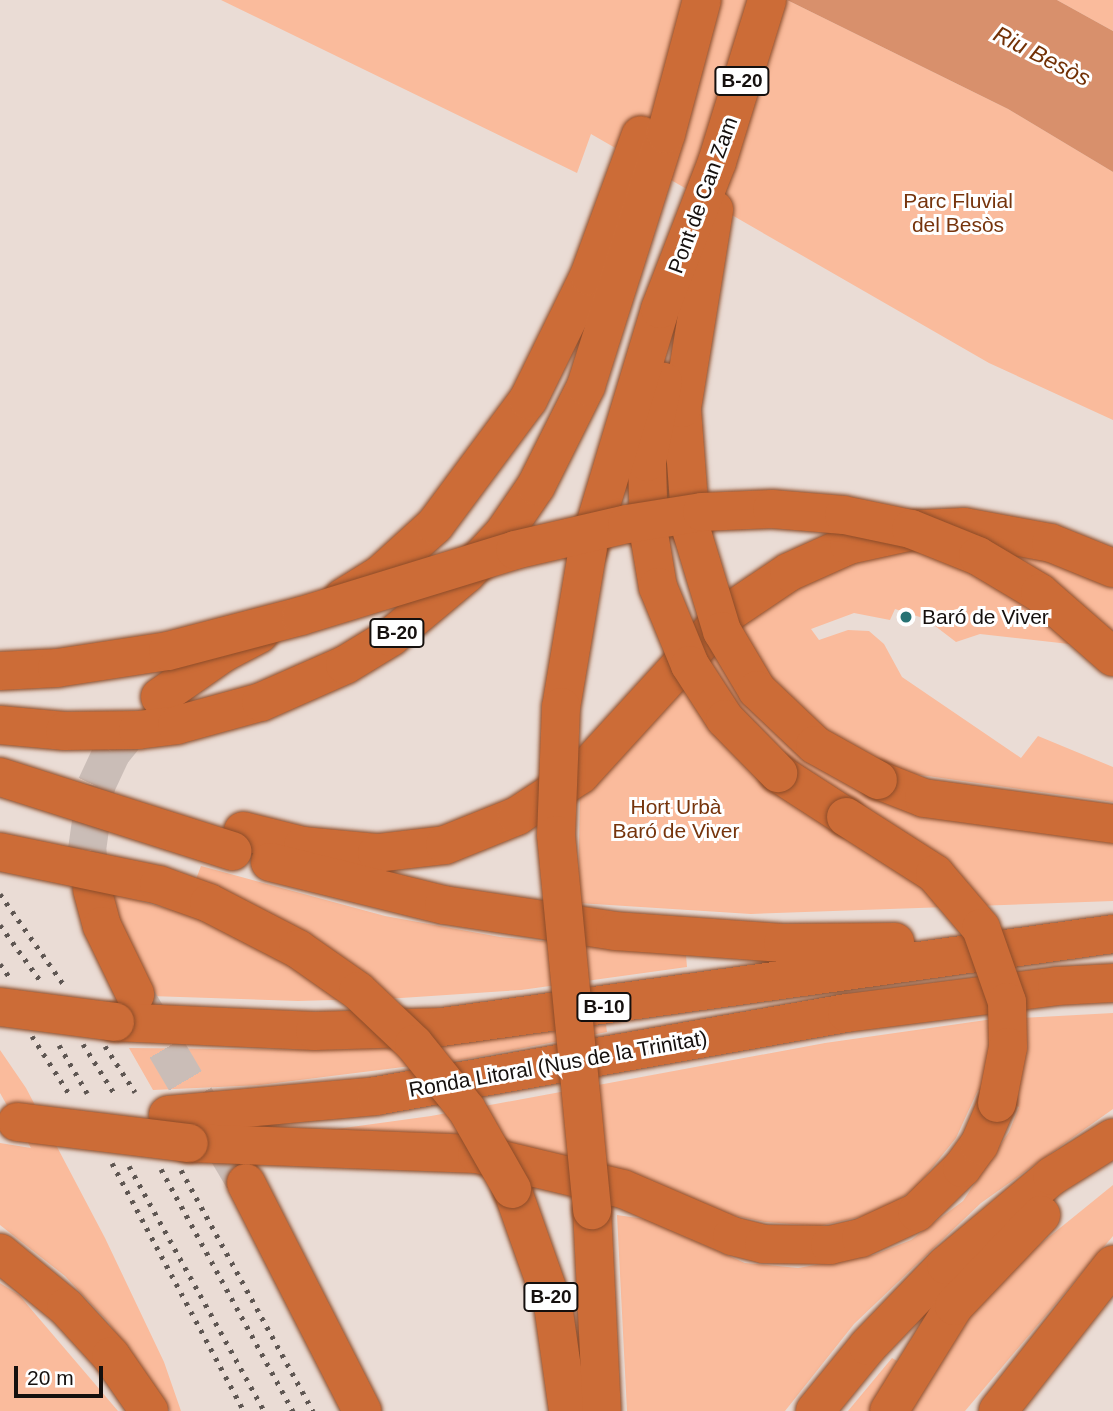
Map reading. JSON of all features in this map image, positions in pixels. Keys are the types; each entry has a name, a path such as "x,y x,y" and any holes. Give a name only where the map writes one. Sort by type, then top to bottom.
{"highway":[{"path":"160,697 223,653 348,595 407,553 465,489 528,400 604,283 695,0"},
{"name":"B-20","path":"0,724 65,731 177,725 299,688 391,637 466,573 504,533 536,485 586,386 604,283 702,0"},
{"name":"Pont de Can Zam","path":"680,317 718,162 767,0"},
{"path":"680,317 682,408 691,529 714,611 732,651 757,690 815,745 878,780 924,798 1113,824"},
{"path":"7,1115 477,1154 623,1189 732,1236 764,1244 830,1245 892,1226 925,1205 979,1145 997,1103 1008,1047 1007,1002 981,928 935,874 778,773 725,719 690,665 658,587 649,534 650,435 680,317"},
{"name":"B-20","path":"602,1411 592,1210 556,835 561,707 588,548 680,317"},
{"path":"0,671 80,665 168,651 301,616 515,550 627,524 702,512 772,509 890,524 967,551 1040,593 1113,657"},
{"path":"237,841 377,853 445,845 517,816 580,775 728,613 789,572 849,545 908,531 964,527 1051,542 1113,568"},
{"path":"14,782 237,841 444,905 615,931 783,943 1101,935"},
{"name":"B-20","path":"0,852 159,885 209,903 298,948 358,991 414,1044 467,1110 512,1188 553,1305 568,1411"},
{"path":"92,889 125,1008"},
{"name":"B-10","path":"0,1007 125,1008 315,1031 442,1027 632,1003 1101,935"},
{"name":"Ronda Litoral (Nus de la Trinitat)","path":"178,1129 847,1013 1057,986 1113,984"},
{"path":"815,1411 868,1346 946,1265 1052,1176 1113,1138"},
{"path":"889,1411 954,1306 1011,1242 1113,1154"},
{"path":"246,1182 362,1411"},
{"path":"0,1252 66,1307 111,1356 149,1411"},
{"path":"1000,1411 1113,1265"},
{"path":"1000,1411 1113,1302"}],"green space":[{"name":"Parc Fluvial del Besòs","path":"221,0 787,0 1008,109 1113,172 1113,420 989,363 591,134 577,173"},
{"path":"1057,0 1113,0 1113,31"},
{"name":"Hort Urbà Baró de Viver","path":"1000,544 1113,582 1113,638 1078,645 980,634 956,642 926,619 895,609 890,620 854,613 811,629 819,640 848,630 869,631 884,644 902,677 1021,758 1038,736 1113,767 1113,802 906,773 858,786 1113,833 1113,901 751,914 578,903 580,790 751,612 787,588 872,553"},
{"path":"201,866 385,916 500,937 686,955 687,967 521,990 401,998 298,1001 150,996 104,891 183,913"},
{"path":"1113,1013 1113,1109 981,1203 854,1324 785,1411 627,1411 617,1215 645,1219 745,1263 798,1268 873,1255 911,1240 963,1201 1009,1132 1019,1107 978,1090 956,1138 915,1189 877,1213 820,1226 765,1222 322,1131 431,1116 825,1043 986,1020"},
{"path":"606,1025 607,1032 467,1059 260,1085 153,1090 129,1048 332,1050 455,1043"},
{"path":"0,1050 26,1088 105,1238 164,1362 181,1411 170,1411 108,1322 65,1276 0,1225 0,1143 31,1148 0,1093"},
{"path":"1113,1185 1113,1236 965,1411 910,1411 961,1320 1028,1254"},
{"path":"0,1283 19,1295 118,1411 0,1411"},
{"path":"892,1358 897,1361 870,1411 848,1411"}],"water":[{"name":"Riu Besòs","path":"787,0 1057,0 1113,31 1113,172 1008,109"}],"tunnel":[{"path":"92,889 87,850 96,786 112,752 146,710"},
{"path":"137,999 246,1183"}],"railway":[{"path":"0,894 66,988"},
{"path":"0,925 42,983"},
{"path":"0,964 10,978"},
{"path":"32,1036 68,1092"},
{"path":"83,1044 114,1093"},
{"path":"59,1045 87,1093"},
{"path":"105,1046 135,1092"},
{"path":"112,1163 244,1411"},
{"path":"129,1166 264,1411"},
{"path":"161,1169 293,1411"},
{"path":"181,1170 313,1411"}],"place":[{"name":"Baró de Viver","path":"906,617"}]}
